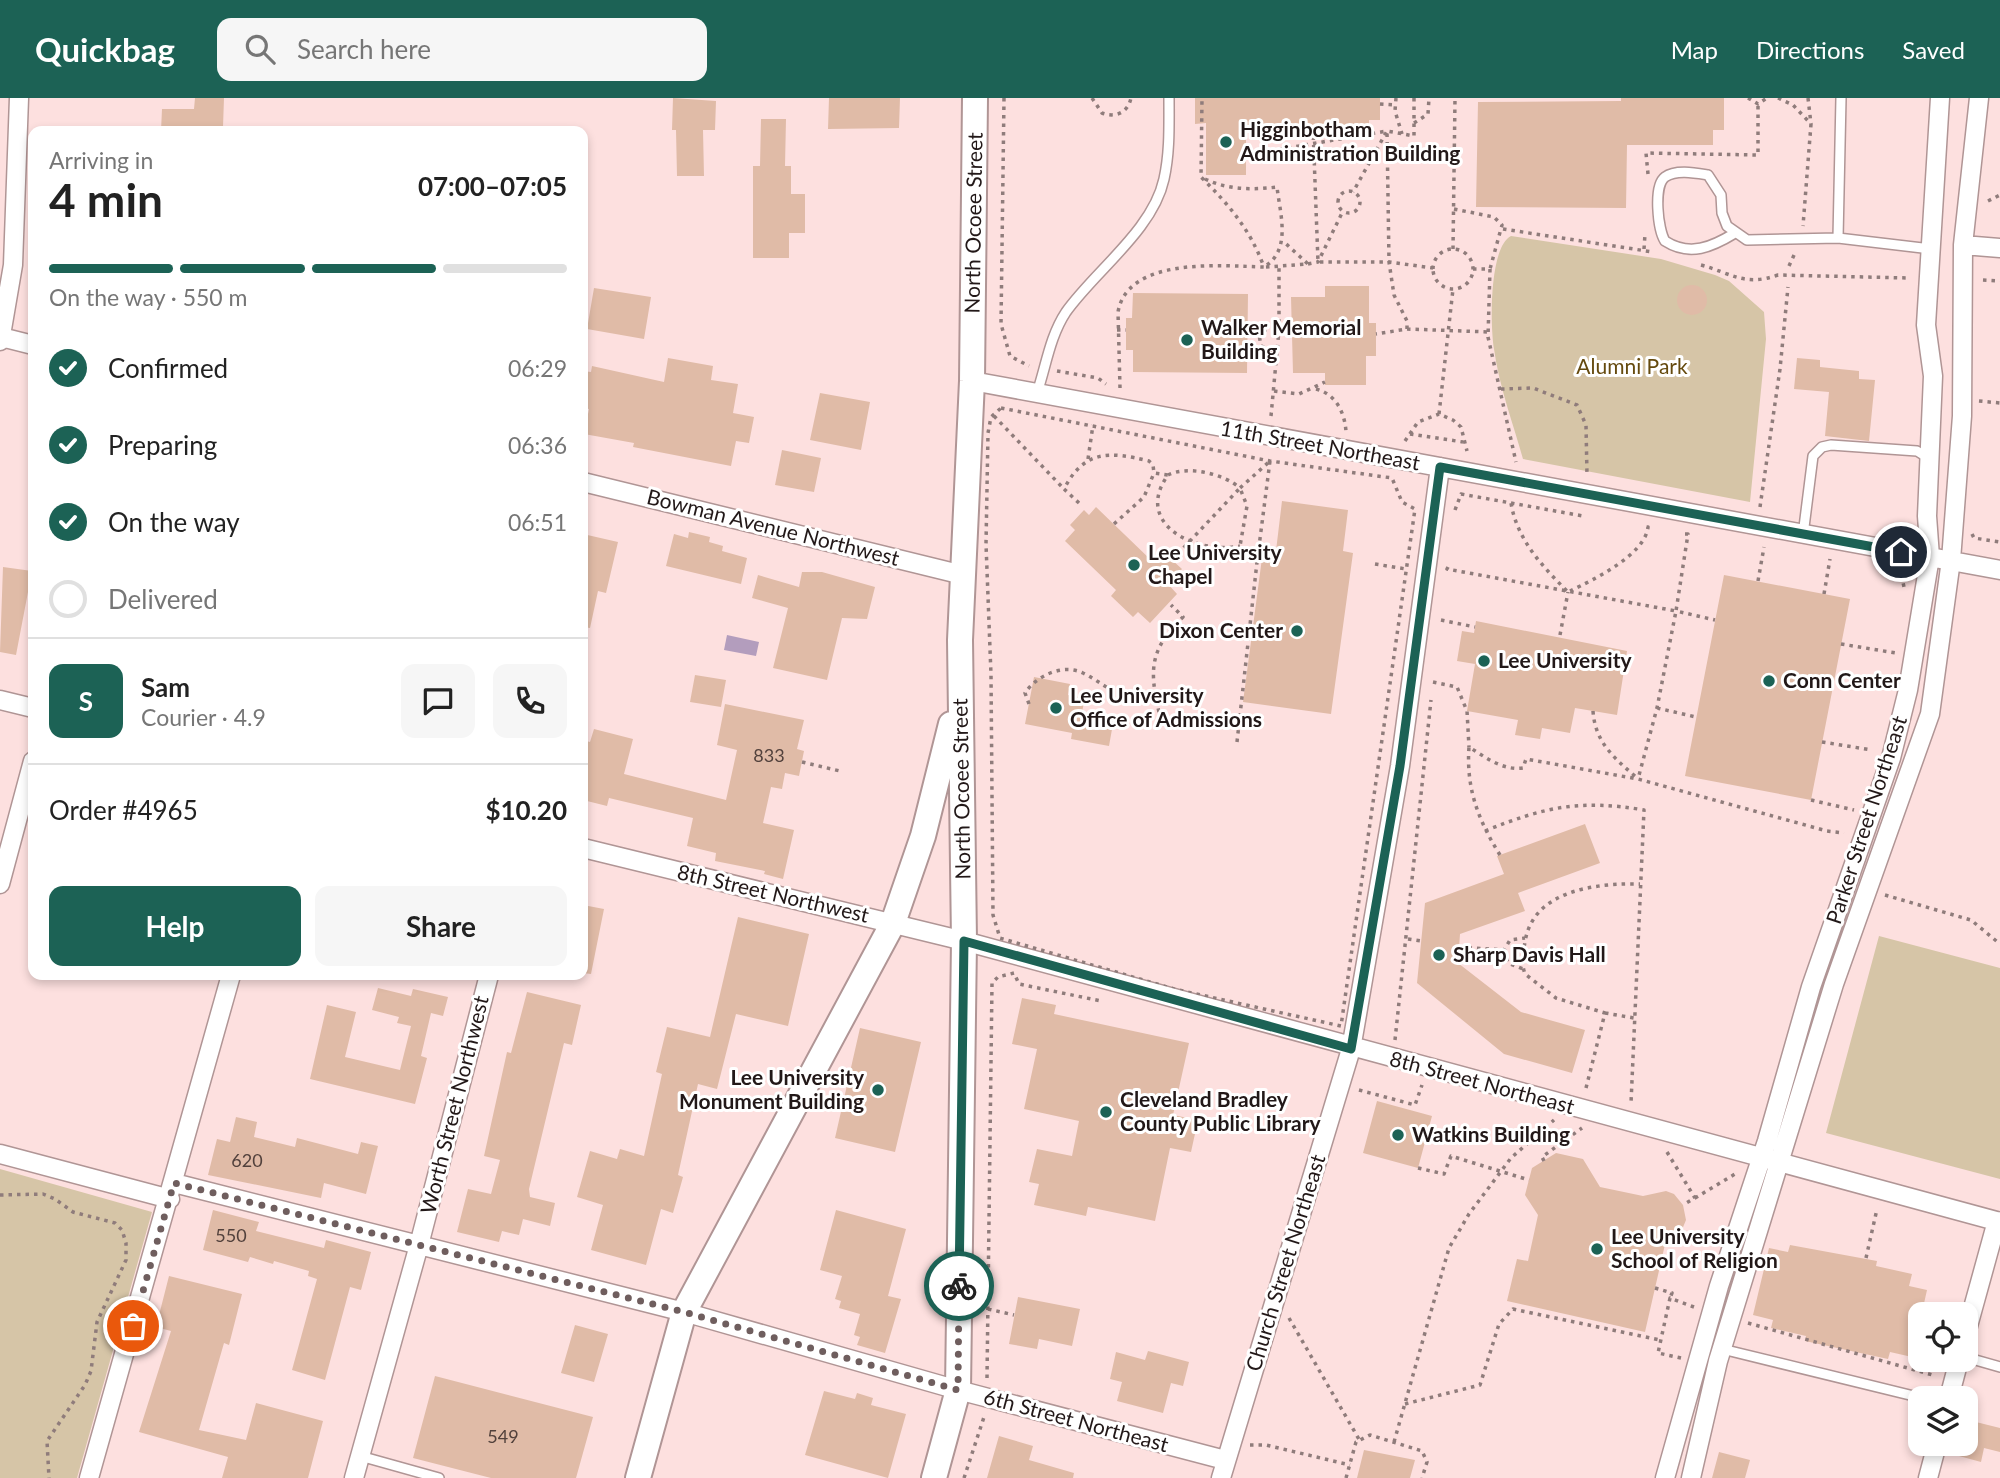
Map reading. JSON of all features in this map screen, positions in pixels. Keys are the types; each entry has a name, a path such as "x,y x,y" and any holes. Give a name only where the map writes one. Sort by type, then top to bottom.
{"main road":[{"name":"North Ocoee Street","path":"934,1478 958,1390 964,941 960,640 972,381 975,98"},
{"path":"638,1478 684,1312 893,923 923,836 947,745 960,640"}],"street":[{"path":"19,98 0,339 28,344"},
{"name":"Parker Street Northeast","path":"1665,1478 1711,1313 1811,987 1891,758 1908,690 1930,557 1927,516 1933,376 1926,325 1923,249 1940,98"},
{"name":"Parker Street Northeast","path":"1691,1478 1721,1349 1834,984 1930,714 1951,560 1962,416 1963,244 1979,98"},
{"path":"1963,244 2000,248"},
{"name":"11th Street Northeast","path":"972,381 2000,570"},
{"name":"Church Street Northeast","path":"1221,1478 1351,1049 1400,766 1440,467"},
{"name":"Bowman Avenue Northwest","path":"588,483 963,575"},
{"path":"0,700 28,707"},
{"path":"0,884 28,780"},
{"name":"8th Street Northwest","path":"588,849 964,941"},
{"name":"8th Street Northeast","path":"964,941 1351,1049 1998,1222"},
{"path":"89,1478 230,980"},
{"name":"Worth Street Northwest","path":"354,1478 419,1245 488,980"},
{"name":"6th Street Northeast","path":"0,1154 419,1245 684,1312 958,1390 1225,1460"},
{"path":"1975,1302 1998,1222"},
{"path":"1928,1478 1934,1456"}],"lane":[{"path":"1037,394 1054,334 1067,312 1130,237 1147,214 1164,181 1169,142 1169,98"},
{"path":"1838,238 1841,98"},
{"path":"1734,233 1702,250 1688,250 1665,241 1658,225 1660,183 1665,177 1678,173 1709,175 1721,195 1722,214 1727,226 1734,233 1752,241 1838,238 1923,249"},
{"path":"1803,535 1812,456 1822,447 1830,445 1917,451 1930,459"},
{"path":"1721,1349 1908,1395"},
{"path":"1978,1361 2000,1367"},
{"path":"360,1456 439,1478"}],"path":[{"path":"1004,98 1002,333 1007,350 1016,361 1098,378 1120,390 1117,330 1120,302 1125,293 1151,275 1209,266 1264,267 1318,262 1389,262 1433,268"},
{"path":"1092,98 1097,109 1114,115 1126,109 1131,98"},
{"path":"1202,98 1201,177 1238,214 1255,241 1264,267"},
{"path":"1396,98 1395,105 1402,134"},
{"path":"1247,155 1387,131 1414,136 1414,98"},
{"path":"1414,122 1428,114 1429,98"},
{"path":"1453,249 1455,98"},
{"path":"1748,98 1758,104 1767,98"},
{"path":"1779,98 1793,105 1811,124"},
{"path":"1789,266 1802,240 1811,124 1808,98"},
{"path":"1380,104 1395,105"},
{"path":"1313,128 1318,262"},
{"path":"1354,128 1354,138"},
{"path":"1353,191 1387,131"},
{"path":"1387,131 1389,262 1394,295 1407,329"},
{"path":"1201,177 1226,187 1278,187 1283,240 1279,253 1264,267"},
{"path":"1353,191 1359,196 1359,206 1351,213 1343,211 1338,206 1338,198 1343,192 1353,191"},
{"path":"1980,205 2000,195"},
{"path":"1454,209 1494,216 1503,229 1664,255"},
{"path":"1318,262 1343,211"},
{"path":"1503,229 1494,247 1490,270 1489,332 1517,462"},
{"path":"1283,240 1308,264"},
{"path":"1453,249 1466,254 1473,269 1466,285 1453,289 1438,282 1433,268 1440,254 1453,249"},
{"path":"1910,290 1911,278 1923,249"},
{"path":"1696,264 1731,277 1760,281 1778,275 1911,278"},
{"path":"1271,416 1278,352 1279,266"},
{"path":"1473,269 1490,270"},
{"path":"1974,279 2000,281"},
{"path":"1770,509 1760,507 1780,369 1787,287"},
{"path":"1439,414 1453,289"},
{"path":"1247,325 1258,329 1279,330"},
{"path":"1258,329 1261,346 1278,352"},
{"path":"1376,334 1407,329 1489,332"},
{"path":"1117,330 1126,330"},
{"path":"1274,391 1300,394 1316,389 1325,382"},
{"path":"1502,389 1533,388 1556,394 1577,405 1586,425 1587,475"},
{"path":"1316,389 1323,391 1338,404 1343,412 1346,432"},
{"path":"1977,401 2000,403"},
{"path":"1403,479 1270,461 1014,409 1001,408 992,414 988,433 985,544 991,676 993,915 1000,938 1174,989 1341,1026 1417,496"},
{"path":"992,414 1079,503"},
{"path":"1088,458 1093,425"},
{"path":"1410,434 1463,443"},
{"path":"1064,489 1074,470 1088,458 1117,455 1149,461 1153,465 1154,473 1144,497 1114,524"},
{"path":"1172,560 1240,488 1270,461"},
{"path":"1237,742 1270,461"},
{"path":"1154,473 1168,475 1181,471 1216,475 1240,488 1247,506 1240,546"},
{"path":"1168,475 1157,495 1160,519 1167,527 1209,549 1240,546 1257,562"},
{"path":"1392,478 1402,502 1415,509"},
{"path":"1454,514 1461,494 1594,517"},
{"path":"1511,503 1515,520 1527,544 1539,562 1568,592"},
{"path":"1568,592 1603,574 1637,548 1648,535 1648,527 1635,525"},
{"path":"1675,532 1700,536"},
{"path":"1638,779 1657,708 1688,534"},
{"path":"1752,545 1777,549"},
{"path":"1758,581 1764,547"},
{"path":"1817,556 1843,561"},
{"path":"1446,582 1449,558"},
{"path":"1824,594 1830,559"},
{"path":"1376,564 1406,569"},
{"path":"1447,569 1715,620"},
{"path":"1881,569 1894,572 1902,578 1904,594"},
{"path":"1560,635 1568,592"},
{"path":"1159,712 1154,683 1156,650 1183,617 1171,605"},
{"path":"1442,608 1441,621 1475,627"},
{"path":"1896,666 1899,642"},
{"path":"1841,644 1898,653"},
{"path":"1029,704 1026,693 1040,677 1067,670 1082,672 1121,695"},
{"path":"1434,671 1432,684 1457,687 1466,711 1468,782 1485,831 1500,855"},
{"path":"1399,1047 1395,1042 1408,939 1431,697"},
{"path":"1657,708 1696,717"},
{"path":"1593,711 1594,728 1601,742 1638,779"},
{"path":"1822,742 1877,751"},
{"path":"1469,747 1492,762 1513,768 1523,768 1526,759 1638,779 1827,831 1850,831 1847,841"},
{"path":"802,762 841,771"},
{"path":"1853,821 1860,799"},
{"path":"1811,800 1856,810"},
{"path":"1485,831 1515,819 1575,804 1604,803 1644,810 1631,1105"},
{"path":"1523,969 1525,937 1534,915 1554,899 1593,887 1640,884"},
{"path":"1884,895 1971,920 2000,944"},
{"path":"1525,937 1510,940 1504,950 1508,963 1523,969 1531,979 1556,998 1605,1013 1635,1018"},
{"path":"1408,939 1421,941"},
{"path":"1460,947 1504,950"},
{"path":"964,1478 987,1397 992,983 998,977 1014,973 1018,984 1106,1002"},
{"path":"1585,1092 1605,1013"},
{"path":"1413,1078 1426,1081 1413,1111"},
{"path":"1360,1079 1357,1091 1415,1105"},
{"path":"1542,1115 1565,1121"},
{"path":"1394,1442 1449,1248 1502,1170 1555,1118"},
{"path":"1544,1161 1542,1157 1584,1127 1574,1124"},
{"path":"1677,1153 1666,1150 1695,1198"},
{"path":"1418,1168 1444,1174 1451,1156 1529,1180"},
{"path":"1728,1167 1741,1170"},
{"path":"1683,1205 1741,1170"},
{"path":"1737,1183 1741,1170"},
{"path":"0,1195 43,1194 73,1212 116,1223 122,1230 126,1243 126,1260 97,1322 91,1371 85,1385 47,1441 49,1478"},
{"path":"1865,1203 1890,1210"},
{"path":"1866,1258 1878,1207"},
{"path":"1655,1288 1672,1293 1658,1353 1682,1358 1686,1346"},
{"path":"1670,1298 1711,1313"},
{"path":"988,1309 1014,1315"},
{"path":"1405,1404 1480,1385 1499,1324 1513,1309 1661,1340"},
{"path":"1283,1328 1287,1315 1360,1441"},
{"path":"1731,1319 1908,1368"},
{"path":"1923,1372 1938,1376 1939,1372"},
{"path":"1252,1432 1248,1445 1266,1445 1350,1465"},
{"path":"1346,1478 1356,1443 1370,1435 1422,1451 1427,1462 1422,1478"}],"green space":[{"name":"Alumni Park","path":"1511,236 1661,259 1715,275 1729,281 1764,312 1766,339 1750,502 1523,459 1499,377 1492,323 1498,255"},
{"path":"1879,936 2000,968 2000,1179 1826,1133"},
{"path":"0,1169 152,1212 77,1478 0,1478"}],"shaded area":[{"path":"727,635 759,642 756,656 724,650"}],"building":[{"path":"195,98 224,98 223,126 161,126 162,109 194,109"},
{"path":"673,98 716,101 715,130 703,130 704,176 677,176 676,130 672,130"},
{"path":"829,98 900,98 899,128 828,129"},
{"name":"Higginbotham Administration Building","path":"1195,98 1380,98 1380,120 1369,120 1369,128 1246,128 1246,175 1206,175 1206,123 1195,124"},
{"path":"1621,98 1724,98 1724,130 1713,130 1713,145 1627,145 1626,208 1476,207 1478,102 1621,101"},
{"path":"761,119 786,119 785,166 791,166 791,194 805,194 805,233 789,233 789,258 753,258 753,166 760,166"},
{"path":"1692,285 1703,289 1707,300 1703,311 1692,315 1681,311 1677,300 1681,289"},
{"path":"1325,286 1369,286 1369,323 1376,323 1376,356 1366,356 1366,385 1325,385 1325,373 1293,373 1291,297 1325,297"},
{"path":"594,288 651,297 644,339 588,329"},
{"name":"Walker Memorial Building","path":"1133,293 1248,294 1247,373 1133,372 1133,350 1126,350 1126,318 1132,318"},
{"path":"668,358 713,366 711,380 738,384 733,413 754,417 749,443 736,441 731,466 633,447 634,443 588,435 588,372 591,372 592,366 664,382"},
{"path":"1797,358 1820,360 1820,367 1859,371 1859,379 1875,380 1869,441 1825,436 1829,392 1794,389"},
{"path":"820,393 870,402 861,450 810,440"},
{"path":"782,450 821,458 814,492 775,485"},
{"name":"Dixon Center","path":"1282,501 1348,510 1343,551 1353,553 1331,714 1243,702 1262,558 1275,559"},
{"name":"Lee University Chapel","path":"1096,507 1152,561 1162,551 1182,569 1168,584 1177,594 1150,623 1138,612 1133,617 1111,596 1116,590 1065,541 1075,530 1070,525 1084,510 1089,515"},
{"path":"689,532 710,537 709,542 723,546 722,551 747,558 741,584 666,566 674,534 688,538"},
{"path":"588,535 618,542 606,593 598,591 590,628"},
{"path":"3,567 28,570 28,592 16,655 0,652"},
{"path":"802,572 822,572 875,587 867,619 842,618 827,680 773,668 788,608 752,598 758,575 799,587"},
{"name":"Conn Center","path":"1724,575 1850,599 1811,800 1685,776"},
{"path":"1476,621 1627,651 1617,715 1575,708 1570,733 1542,728 1540,739 1515,735 1518,720 1467,711 1475,664 1457,661 1462,631 1474,633"},
{"path":"695,675 726,680 721,707 690,702"},
{"name":"Lee University Office of Admissions","path":"1034,677 1070,684 1068,695 1085,698 1082,712 1114,718 1109,746 1071,739 1072,733 1025,724"},
{"path":"725,704 804,720 797,749 804,751 799,776 785,773 782,789 771,787 763,823 794,830 783,879 764,874 765,871 715,861 716,853 687,846 693,818 609,798 607,806 588,801 588,741 594,729 633,739 624,774 726,800 737,750 717,745"},
{"name":"Sharp Davis Hall","path":"1585,824 1600,863 1518,893 1525,911 1460,934 1458,963 1521,1012 1585,1030 1572,1073 1504,1054 1417,983 1425,903 1504,874 1497,856"},
{"path":"588,906 604,909 591,974 588,974"},
{"path":"738,917 809,934 788,1026 736,1014 717,1089 698,1084 678,1175 683,1177 673,1213 661,1209 646,1265 591,1250 603,1205 577,1197 590,1151 617,1159 620,1149 644,1156 662,1074 656,1072 667,1027 710,1037"},
{"path":"378,988 411,996 413,989 448,997 443,1016 431,1013 421,1056 427,1058 415,1104 310,1079 327,1005 356,1012 345,1057 400,1070 411,1026 397,1023 399,1017 372,1010"},
{"path":"527,992 581,1005 572,1045 564,1043 529,1189 530,1197 555,1203 550,1226 523,1219 519,1235 502,1231 499,1242 457,1232 468,1189 491,1194 500,1160 484,1156 507,1052 511,1053"},
{"name":"Cleveland Bradley County Public Library","path":"1022,998 1056,1005 1054,1014 1189,1043 1173,1115 1198,1120 1191,1152 1170,1148 1155,1221 1088,1207 1086,1216 1034,1205 1039,1184 1029,1182 1037,1149 1072,1156 1079,1121 1024,1109 1037,1049 1012,1044"},
{"name":"Lee University Monument Building","path":"860,1028 921,1042 895,1152 835,1138"},
{"name":"Watkins Building","path":"1377,1101 1432,1116 1418,1168 1363,1153"},
{"path":"236,1117 257,1122 254,1137 295,1147 297,1138 358,1154 361,1142 378,1146 366,1194 324,1183 321,1198 208,1175 217,1139 230,1142"},
{"name":"Lee University School of Religion","path":"1556,1153 1583,1159 1600,1187 1643,1196 1666,1191 1674,1194 1683,1205 1686,1220 1681,1232 1666,1240 1645,1332 1507,1301 1517,1259 1528,1261 1538,1215 1525,1195 1532,1168"},
{"path":"213,1210 259,1222 256,1231 324,1248 326,1240 371,1252 361,1290 350,1287 325,1380 292,1370 317,1279 308,1276 309,1271 274,1261 273,1264 250,1257 248,1262 203,1250"},
{"path":"836,1210 906,1229 888,1296 901,1299 885,1353 857,1345 860,1337 854,1335 860,1314 839,1308 841,1301 835,1299 842,1276 820,1270"},
{"path":"1790,1245 1877,1261 1876,1266 1912,1274 1909,1286 1927,1290 1924,1302 1908,1302 1908,1356 1890,1352 1888,1359 1805,1341 1806,1336 1771,1328 1773,1320 1753,1315 1769,1248 1788,1252"},
{"path":"169,1276 242,1294 229,1345 224,1343 199,1430 246,1440 256,1403 323,1421 308,1478 222,1478 228,1457 139,1432 171,1331 156,1327"},
{"path":"1018,1297 1080,1309 1072,1346 1039,1339 1037,1349 1009,1344"},
{"path":"575,1325 608,1334 594,1382 561,1373"},
{"path":"1148,1351 1189,1362 1183,1386 1171,1383 1163,1413 1117,1401 1122,1382 1110,1379 1116,1352 1145,1360"},
{"path":"435,1376 593,1417 576,1478 491,1478 413,1458"},
{"path":"824,1391 855,1399 857,1393 873,1398 871,1405 906,1414 888,1478 805,1455"},
{"path":"1978,1422 2000,1428 2000,1452 1984,1448 1981,1462 1959,1456 1978,1456"},
{"path":"999,1436 1033,1446 1029,1460 1074,1473 1073,1478 987,1478"},
{"path":"1364,1450 1415,1460 1410,1478 1357,1478"},
{"path":"1719,1452 1750,1460 1745,1478 1712,1478"}],"way so far":[{"path":"133,1326 174,1183 684,1312 958,1390 959,1286"}],"place":[{"name":"Higginbotham Administration Building","path":"1226,142"},
{"name":"Walker Memorial Building","path":"1187,340"},
{"name":"Lee University Chapel","path":"1134,565"},
{"name":"Dixon Center","path":"1297,631"},
{"name":"Lee University","path":"1484,661"},
{"name":"Conn Center","path":"1769,681"},
{"name":"Lee University Office of Admissions","path":"1056,708"},
{"name":"Sharp Davis Hall","path":"1439,955"},
{"name":"Lee University Monument Building","path":"878,1090"},
{"name":"Cleveland Bradley County Public Library","path":"1106,1112"},
{"name":"Watkins Building","path":"1398,1135"},
{"name":"Lee University School of Religion","path":"1597,1249"}],"route":[{"path":"959,1286 964,941 1351,1049 1400,766 1440,467 1901,552"}]}
